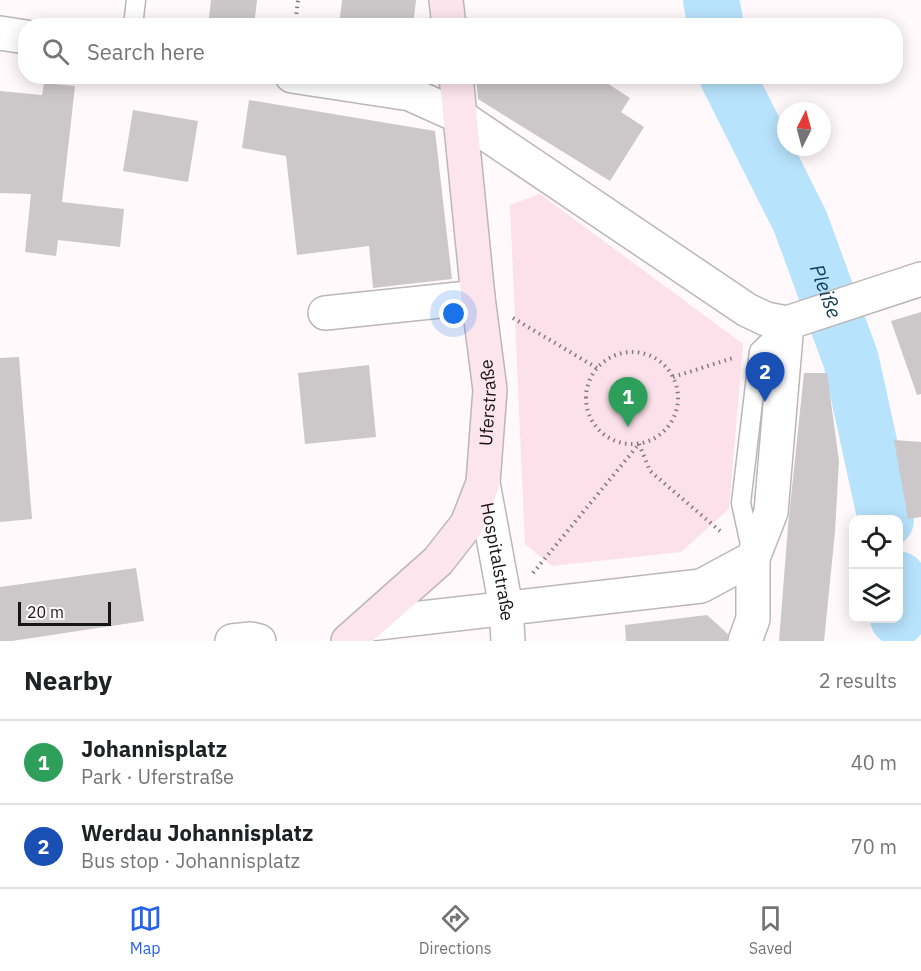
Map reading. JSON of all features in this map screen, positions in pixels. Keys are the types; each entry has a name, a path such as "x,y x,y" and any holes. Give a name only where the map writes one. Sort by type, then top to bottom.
{"street":[{"path":"446,0 448,18"},
{"path":"0,33 18,36"},
{"path":"344,84 410,94 461,117 747,310 766,319 796,321 921,279"},
{"name":"Uferstraße","path":"358,632 438,561 467,524 483,483 490,390 477,297 457,84"},
{"path":"325,313 477,297"},
{"path":"745,641 753,620 753,558 771,512 796,321"},
{"name":"Hospitalstraße","path":"483,483 506,607 508,641"},
{"path":"358,632 506,607 701,586 753,558"},
{"path":"232,641 251,639 259,641"}],"lane":[{"path":"134,18 136,0"},
{"path":"753,558 741,503 759,351 796,321"}],"path":[{"path":"296,18 298,0"},
{"path":"477,297 597,368"},
{"path":"673,377 759,351"},
{"path":"638,352 652,356 664,365 673,377 678,390 678,405 674,419 653,439 639,444 623,443 608,438 597,427 589,413 586,397 589,382 597,368 609,358 623,353 638,352"},
{"path":"639,444 650,471 753,558"},
{"path":"506,607 639,444"}],"shaded area":[{"path":"540,194 743,344 729,509 681,552 552,566 525,544 510,205"}],"building":[{"path":"211,0 257,0 255,18 209,18"},
{"path":"342,0 416,0 414,18 340,18"},
{"path":"44,84 75,86 62,202 124,209 120,247 58,240 56,256 25,252 31,194 0,193 0,91 42,95"},
{"path":"477,84 608,84 630,98 621,112 644,127 610,181 478,99"},
{"path":"249,100 435,131 452,279 373,288 369,246 297,255 286,156 242,148"},
{"path":"133,110 198,121 188,182 123,171"},
{"path":"921,312 921,394 917,395 891,321"},
{"path":"19,357 32,519 0,522 0,358"},
{"path":"369,365 376,437 305,444 298,373"},
{"path":"804,373 827,373 839,461 835,532 824,641 779,641 788,526"},
{"path":"894,440 921,442 921,517 908,519"},
{"path":"136,568 144,621 0,641 0,587"},
{"path":"707,615 728,634 727,641 626,641 625,625"}],"waterway":[{"name":"Pleiße","path":"711,0 714,18"},
{"name":"Pleiße","path":"731,84 800,221 851,360 885,515"}],"place":[{"name":"Werdau Johannisplatz","path":"765,402"},
{"name":"Johannisplatz","path":"628,427"}]}
